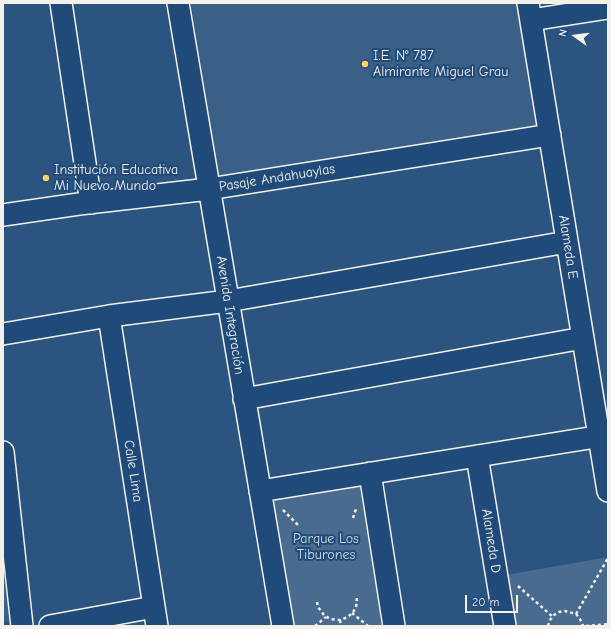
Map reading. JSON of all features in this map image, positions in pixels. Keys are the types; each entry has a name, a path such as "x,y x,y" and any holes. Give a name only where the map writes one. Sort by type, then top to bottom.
{"street":[{"path":"62,3 91,203"},
{"name":"Avenida Integración","path":"178,3 283,626"},
{"path":"530,12 608,8"},
{"name":"Alameda E","path":"530,12 583,338 604,436 608,491"},
{"name":"Pasaje Andahuaylas","path":"3,215 209,189 550,135"},
{"path":"3,334 109,316 228,301 568,242"},
{"name":"Calle Lima","path":"109,316 156,617"},
{"path":"244,399 583,338"},
{"path":"260,491 604,436"},
{"path":"3,452 22,626"},
{"name":"Alameda D","path":"477,456 505,626"},
{"path":"370,473 394,626"},
{"path":"50,626 156,617"}],"path":[{"path":"283,509 299,526"},
{"path":"576,614 608,558"},
{"path":"518,585 552,617"},
{"path":"317,602 320,610 326,617 340,620 348,617 356,608 357,597"},
{"path":"548,626 552,617 565,611 576,614 580,618 583,626"},
{"path":"352,613 368,626"},
{"path":"315,626 326,617"},
{"path":"340,620 341,626"},
{"path":"586,626 608,624"}],"shaded area":[{"name":"I.E. N° 787 Almirante Miguel Grau","path":"191,3 518,3 540,125 219,178"},
{"path":"3,561 9,621 3,622"}],"green space":[{"name":"Parque Los Tiburones","path":"365,480 387,626 289,626 268,496"},
{"path":"608,557 608,626 514,626 506,575"}],"place":[{"name":"I.E. N° 787 Almirante Miguel Grau","path":"365,64"},
{"name":"Institución Educativa Mi Nuevo Mundo","path":"46,178"}]}
